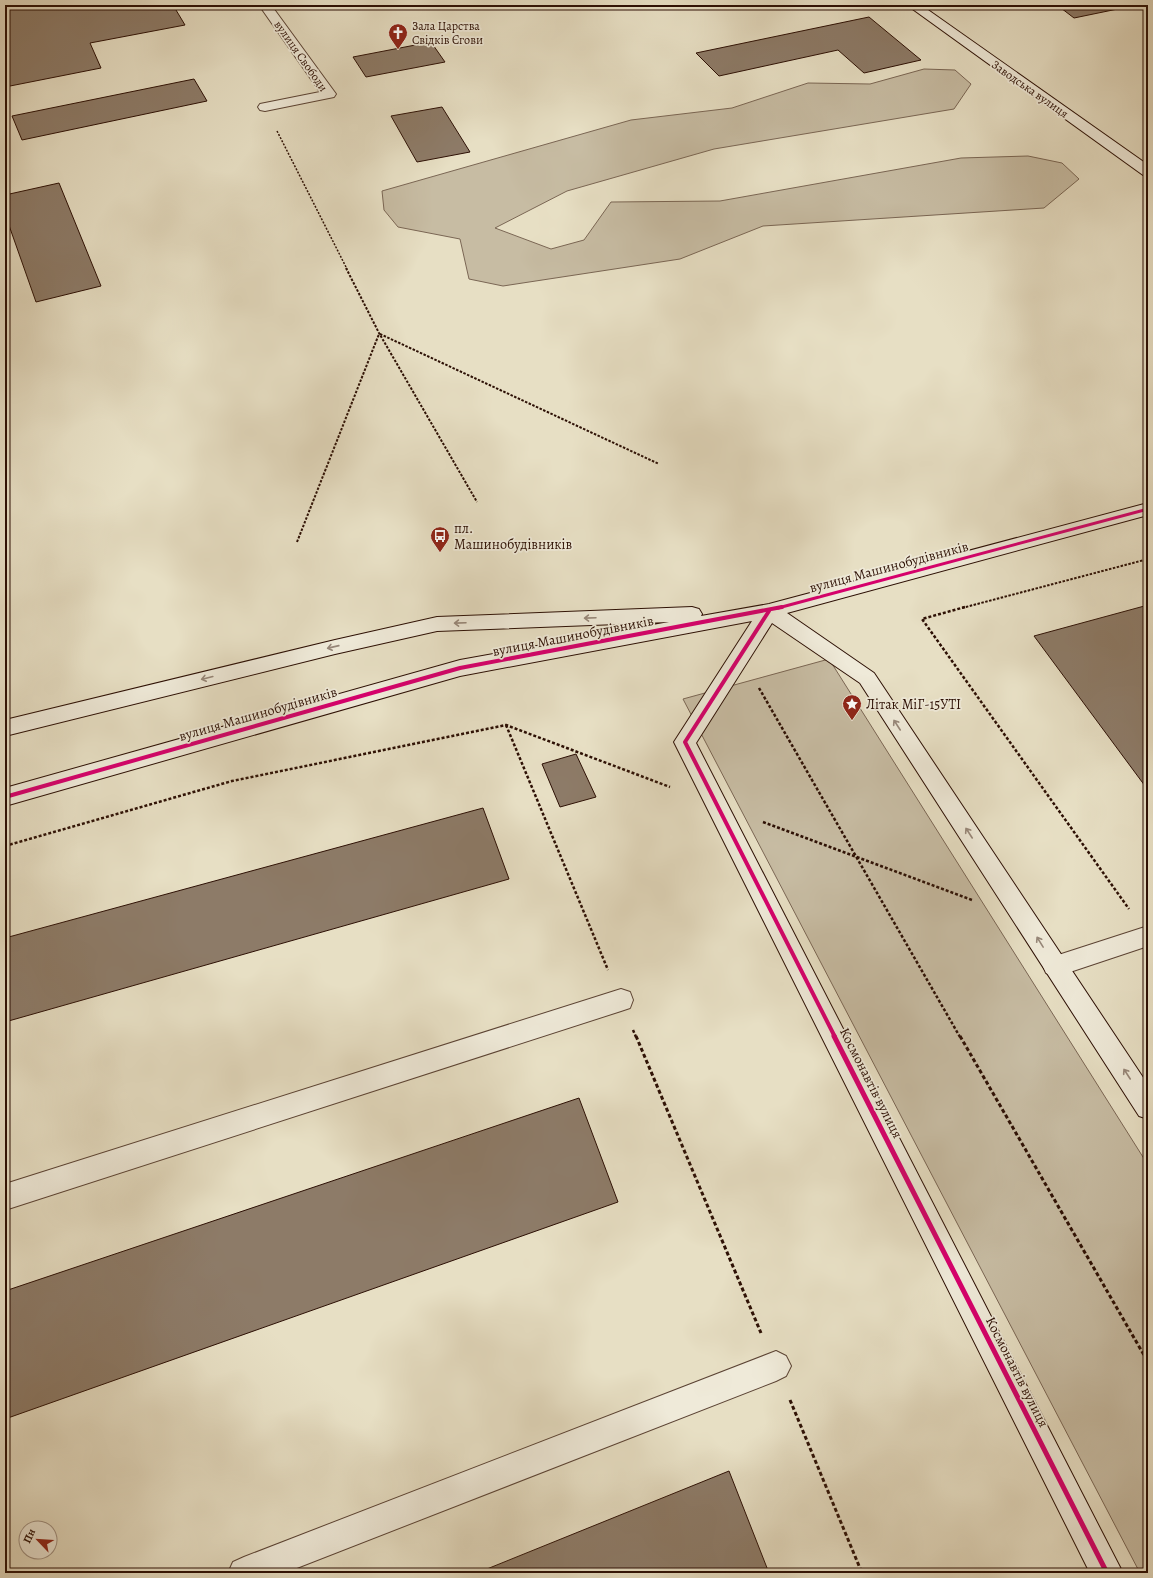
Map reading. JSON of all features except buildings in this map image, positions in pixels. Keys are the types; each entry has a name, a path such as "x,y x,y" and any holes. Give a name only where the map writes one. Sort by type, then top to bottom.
{"street":[{"name":"вулиця Свободи","path":"265,5 329,94 265,107"},
{"name":"Заводська вулиця","path":"913,5 1148,172"},
{"name":"вулиця Машинобудівників","path":"5,797 460,668 769,611 1148,509"},
{"name":"вулиця Машинобудівників","path":"5,728 335,647 437,624 769,611"},
{"name":"Космонавтів вулиця","path":"769,611 685,742 1106,1573"},
{"path":"769,611 867,678 1148,1107"},
{"path":"1055,966 1148,936"},
{"path":"5,1197 621,1000"},
{"path":"244,1573 776,1366"}],"path":[{"path":"265,107 379,334 477,502"},
{"path":"379,334 659,464"},
{"path":"297,542 379,334"},
{"path":"1130,910 922,619 1148,559"},
{"path":"757,685 1148,1362"},
{"path":"506,725 862,1573"},
{"path":"5,846 232,781 506,725 975,902"}],"shaded area":[{"path":"924,69 955,70 971,84 954,109 714,149 567,191 495,228 551,249 584,240 611,202 720,201 961,158 1028,156 1062,163 1079,179 1044,208 763,226 680,259 503,286 469,279 460,239 398,227 384,210 382,191 631,120 732,108 808,83 870,84"},
{"path":"829,659 1148,1165 1148,1573 1140,1573 683,699"}],"cycle path":[{"path":"5,797 460,668 769,611 1148,509"},
{"path":"769,611 685,742 1107,1573"}],"place":[{"name":"Зала Царства Свідків Єгови","path":"398,50"},
{"name":"пл. Машинобудівників","path":"440,553"},
{"name":"Літак МіГ-15УТІ","path":"852,721"}]}
